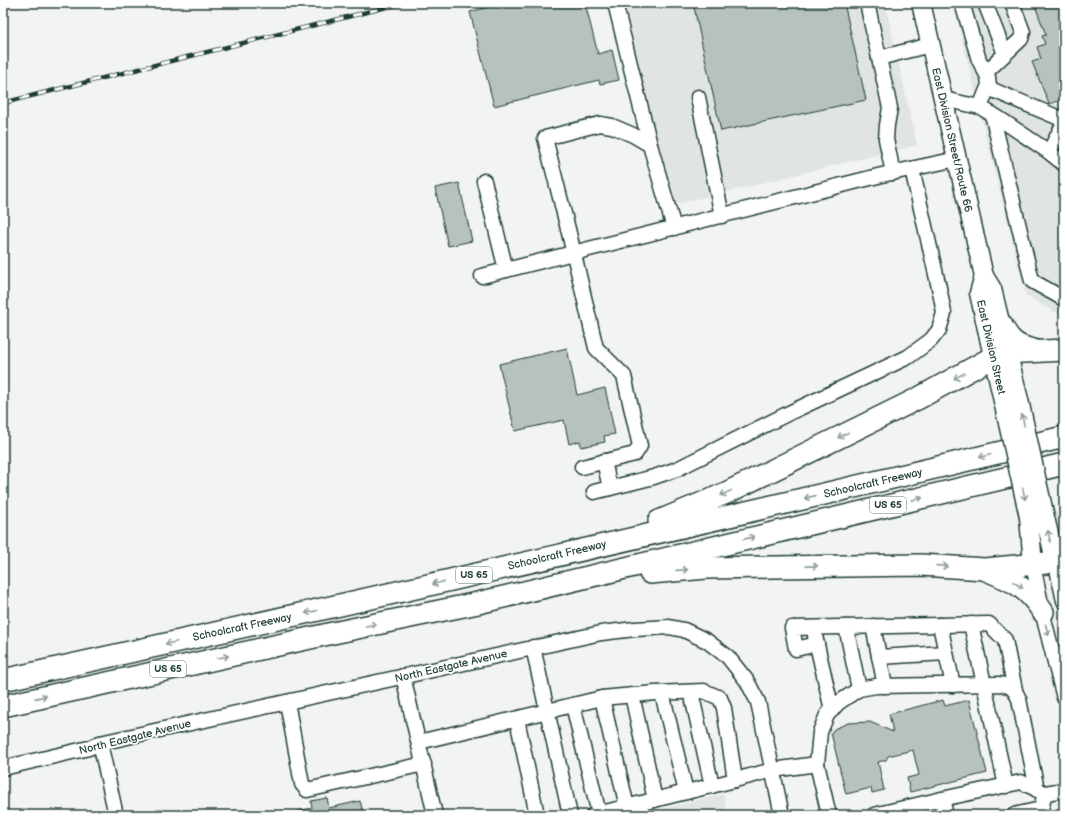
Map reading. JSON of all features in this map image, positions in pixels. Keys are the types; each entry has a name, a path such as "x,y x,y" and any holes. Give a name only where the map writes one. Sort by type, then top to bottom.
{"highway":[{"path":"1001,324 1007,335 1018,345 1026,349 1054,351"},
{"path":"470,576 640,527 704,504 919,398 1001,355 1054,351"},
{"name":"Schoolcraft Freeway","path":"3,680 470,576 1064,437"},
{"name":"US 65","path":"3,706 333,633 478,603 1064,464"},
{"path":"478,603 634,575 676,570 921,564 985,569 1046,563 1059,557"},
{"path":"985,569 1019,585 1034,598 1043,612"}],"main road":[{"name":"East Division Street/Route 66","path":"921,3 984,276"},
{"name":"East Division Street","path":"984,276 992,289 1001,324 1001,355"},
{"name":"East Division Street","path":"984,276 979,293 1001,355 1036,515"},
{"path":"1036,515 1059,557"},
{"path":"1033,565 1036,515"}],"street":[{"path":"615,3 650,145 674,228"},
{"path":"867,3 890,108 886,139 893,173"},
{"path":"962,3 979,60 986,72 989,85 980,107"},
{"path":"985,3 1005,54"},
{"path":"986,72 1021,39 1023,32 1012,3"},
{"path":"879,58 930,45"},
{"path":"988,88 1064,120"},
{"path":"698,97 722,216"},
{"path":"943,99 980,107 1049,152 1064,164"},
{"path":"992,114 1032,281 1064,298"},
{"path":"1049,152 1064,123"},
{"path":"582,467 635,454 640,446 624,376 596,348 545,138 600,124 612,126 633,135 650,145"},
{"path":"482,276 893,173 957,159"},
{"path":"594,492 654,477 676,469 789,413 908,357 931,340 940,330 944,313 912,169"},
{"path":"484,181 506,270"},
{"path":"604,462 610,488"},
{"path":"1059,557 1064,602"},
{"path":"1033,565 1064,698"},
{"path":"971,624 1006,786"},
{"path":"817,644 796,649 792,628 989,624 1005,640 1015,690 1019,699 1041,791 1041,809 1014,815"},
{"path":"940,625 953,685"},
{"path":"874,626 885,686"},
{"name":"North Eastgate Avenue","path":"3,768 89,748 100,743 607,632 652,627 669,627 684,630 707,640 728,657 747,680 758,702 782,815"},
{"path":"813,627 832,710"},
{"path":"846,627 859,689"},
{"path":"533,648 570,815"},
{"path":"879,657 946,653"},
{"path":"403,676 435,815"},
{"path":"829,815 817,764 820,732 827,715 838,703 859,689 876,686 984,684 1008,685 1015,690"},
{"path":"419,742 602,698 704,691 720,698 724,708 735,780"},
{"path":"691,692 712,786"},
{"path":"662,693 686,792"},
{"path":"632,695 655,800"},
{"path":"602,698 627,807"},
{"path":"287,702 302,784 307,790 424,764"},
{"path":"574,705 596,814 773,770 817,764"},
{"path":"517,719 537,815"},
{"path":"100,743 116,815"},
{"path":"874,815 1021,782 1041,791 1064,790"},
{"path":"942,799 946,815"}],"shaded area":[{"path":"621,3 885,3 917,145 673,205 660,151 657,151"},
{"path":"953,3 1064,3 1064,317 1026,296"},
{"path":"723,794 728,815 637,815"}],"building":[{"path":"504,3 585,3 598,54 612,50 619,80 600,84 599,80 494,106 470,12"},
{"path":"693,3 844,3 866,100 721,131"},
{"path":"1034,3 1064,3 1064,99 1049,104 1032,62 1041,59 1037,47 1045,44 1042,36 1046,35"},
{"path":"459,183 472,241 448,246 435,188"},
{"path":"567,348 577,395 605,388 615,434 604,436 605,442 581,447 580,441 569,444 564,420 515,431 499,364"},
{"path":"943,700 945,706 969,700 987,773 910,792 907,778 919,775 913,750 888,756 886,760 878,762 884,790 872,793 871,788 846,794 831,733 834,729 848,723 870,722 893,732 889,714"},
{"path":"327,798 329,808 360,801 364,815 294,815 294,812 312,808 311,801"}],"railway":[{"path":"3,103 403,3"}]}
